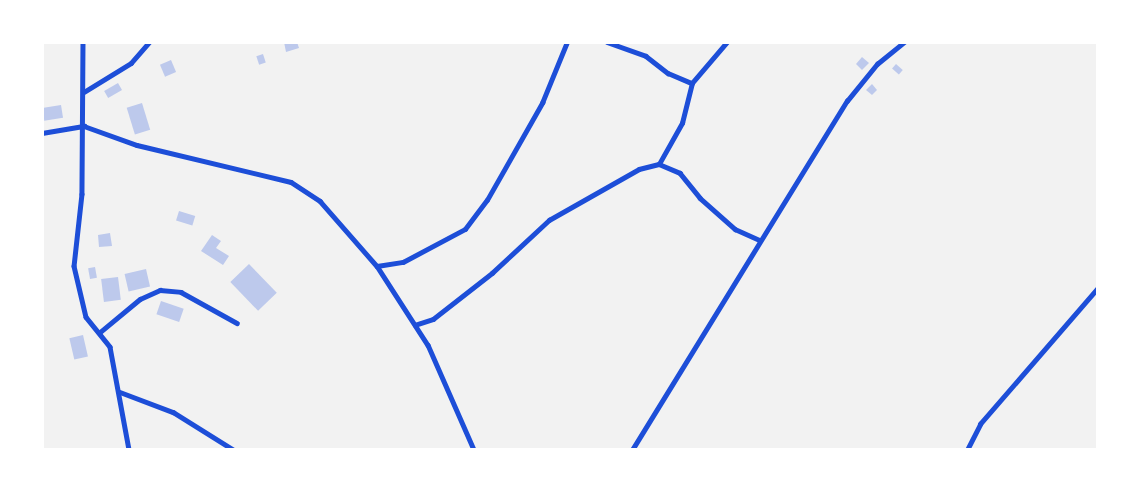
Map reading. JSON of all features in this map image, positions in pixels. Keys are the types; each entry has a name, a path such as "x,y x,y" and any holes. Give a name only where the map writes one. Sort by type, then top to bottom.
{"street":[{"path":"84,42 82,194 74,266 86,317 110,346 120,392 129,450"},
{"path":"84,92 131,63 149,42"},
{"path":"377,266 403,262 466,229 487,200 542,102 567,42"},
{"path":"607,42 646,56 668,73 692,83"},
{"path":"659,164 682,123 692,83 727,42"},
{"path":"632,450 847,101 877,64 904,42"},
{"path":"42,133 84,126 137,145 291,182 320,201 377,266 428,345 474,450"},
{"path":"415,325 433,319 492,273 548,220 639,169 659,164 680,173 700,198 735,229 760,240"},
{"path":"967,450 980,424 1098,288"},
{"path":"100,334 140,299 160,290 181,292 237,323"},
{"path":"120,392 173,412 234,450"}],"building":[{"path":"284,42 297,42 299,48 286,52"},
{"path":"263,54 266,63 259,65 256,56"},
{"path":"862,57 869,63 862,70 856,64"},
{"path":"171,60 176,72 165,77 160,65"},
{"path":"896,64 903,70 899,74 892,69"},
{"path":"118,83 122,90 108,98 104,91"},
{"path":"872,84 877,90 872,95 866,90"},
{"path":"142,103 150,130 135,134 127,108"},
{"path":"61,105 63,118 44,121 42,108"},
{"path":"179,211 195,216 192,226 176,221"},
{"path":"110,233 112,246 99,247 98,235"},
{"path":"212,235 221,241 216,248 229,256 223,265 201,251"},
{"path":"249,264 277,293 258,311 230,282"},
{"path":"95,267 97,278 90,279 88,268"},
{"path":"146,269 150,287 129,291 125,274"},
{"path":"118,277 121,300 104,302 101,279"},
{"path":"161,301 184,309 179,322 156,314"},
{"path":"83,335 88,356 74,360 69,338"}]}
